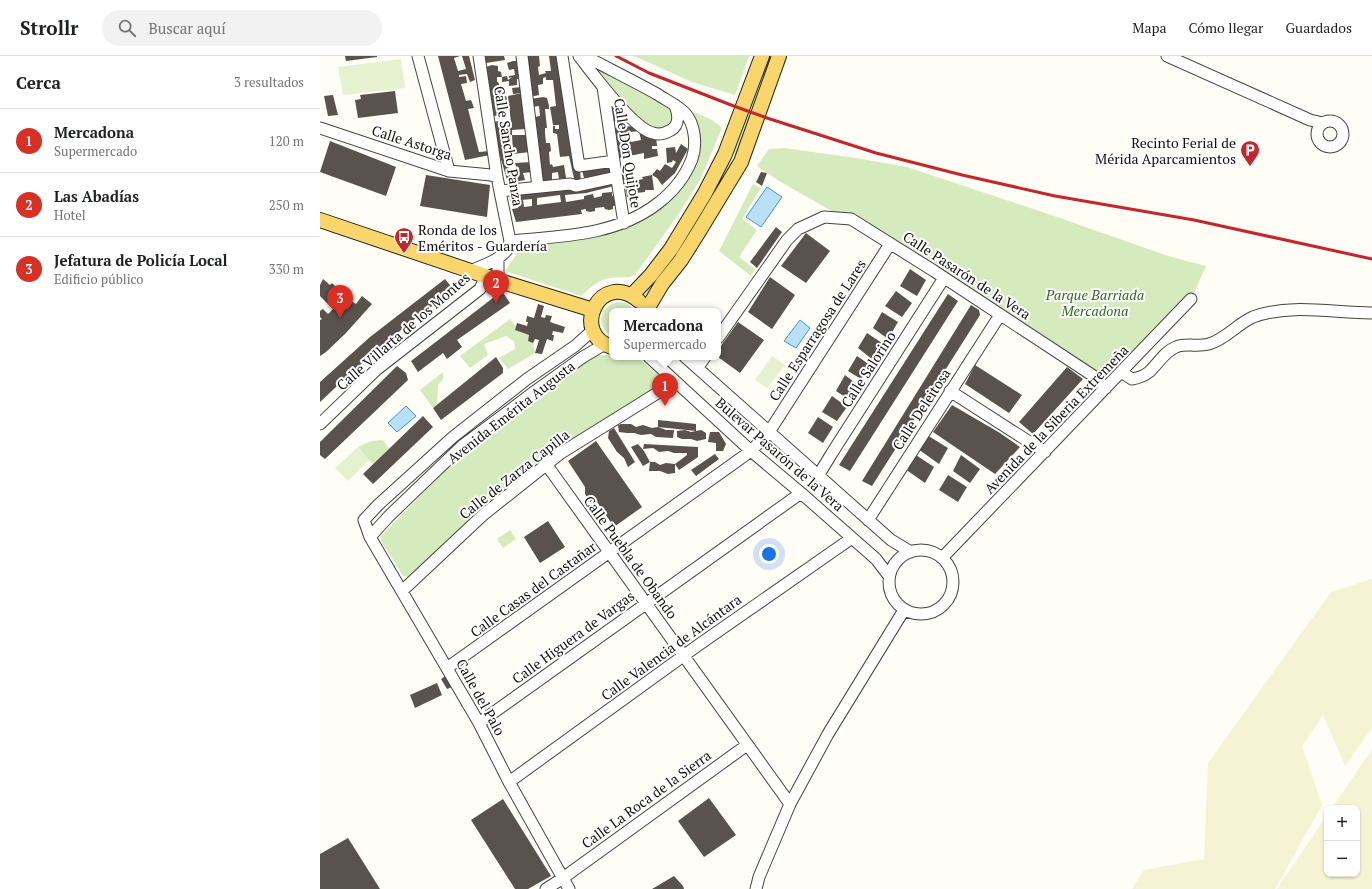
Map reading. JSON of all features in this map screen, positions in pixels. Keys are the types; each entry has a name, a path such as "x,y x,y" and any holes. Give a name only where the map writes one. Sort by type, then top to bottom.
{"main road":[{"path":"632,295 651,275 670,249 705,193 725,154 762,56"},
{"path":"648,308 662,284 681,260 741,162 779,56"},
{"path":"320,220 470,271 593,310"},
{"path":"608,345 598,338 591,323 593,310 602,297 617,292 625,293 632,295 641,302 644,308"}],"street":[{"path":"418,56 449,171"},
{"name":"Calle Sancho Panza","path":"479,56 497,177 510,241"},
{"path":"522,56 538,187"},
{"path":"562,56 579,166 614,160"},
{"path":"579,56 603,87 637,125 652,133 663,134 673,130 677,122 678,114 675,105"},
{"path":"470,271 486,265 498,258 508,250 510,241 592,233 624,223 645,213 667,196 682,179 688,168 694,154 695,137 690,121 685,113 675,105 585,56"},
{"path":"1167,56 1310,120 1322,122"},
{"name":"Calle Don Quijote","path":"603,87 624,223"},
{"name":"Calle Astorga","path":"320,128 449,171 491,175 497,177"},
{"path":"500,191 570,184 576,186 613,178"},
{"name":"Calle Pasarón de la Vera","path":"721,334 787,240 798,230 824,217 851,219 1092,375 1106,388"},
{"name":"Calle Esparragosa de Lares","path":"769,432 890,244"},
{"path":"492,278 498,258"},
{"name":"Calle Villarta de los Montes","path":"320,424 376,370 492,278"},
{"name":"Calle Salorino","path":"818,476 944,278"},
{"name":"Avenida de la Siberia Extremeña","path":"942,558 1191,299"},
{"path":"1121,372 1132,379 1140,378 1148,373 1174,347 1209,344 1224,338 1237,326 1253,318 1275,312 1300,309 1372,313"},
{"name":"Calle Deleitosa","path":"868,520 1000,315"},
{"name":"Avenida Emérita Augusta","path":"364,520 378,505 453,437 527,379 575,346 593,330"},
{"name":"Avenida Emérita Augusta","path":"370,536 462,446 583,357 608,345"},
{"name":"Bulevar Pasarón de la Vera","path":"651,360 751,451 801,492 876,559 890,576"},
{"name":"Bulevar Pasarón de la Vera","path":"689,360 891,540 911,552"},
{"path":"698,367 703,360"},
{"name":"Calle de Zarza Capilla","path":"402,590 483,515 560,453 675,382"},
{"path":"950,392 1045,452"},
{"name":"Calle Casas del Castañar","path":"447,668 751,451 769,432"},
{"name":"Calle Puebla de Obando","path":"546,464 790,804"},
{"name":"Calle Higuera de Vargas","path":"479,723 801,492"},
{"name":"Calle del Palo","path":"364,520 370,536 479,723 509,782 569,889"},
{"name":"Calle Valencia de Alcántara","path":"509,782 684,656 852,538"},
{"path":"922,550 942,558 949,567 952,578 952,589 948,599 936,611 925,614 914,614 904,610 892,597 889,587 890,576 894,566 901,557 911,552 922,550"},
{"path":"756,889 790,804 828,734 904,610"},
{"name":"Calle La Roca de la Sierra","path":"546,889 747,745"}],"shaded area":[{"path":"1372,579 1372,728 1345,766 1323,715 1302,746 1322,805 1275,889 1132,889 1144,870 1204,859 1208,763 1331,592"},
{"path":"1372,749 1372,889 1277,889 1324,819 1324,877 1360,877 1360,805 1334,805"}],"green space":[{"path":"634,56 749,56 735,95 692,82"},
{"path":"767,56 773,56 737,155 731,153"},
{"path":"401,59 405,88 343,95 338,67"},
{"path":"598,68 668,104 674,112 672,122 665,130 652,130 629,110 596,70"},
{"path":"694,112 712,120 721,127 721,130 700,180 680,212 635,275 629,277 610,278 602,281 594,285 581,296 505,271 523,245 580,239 615,232 644,219 656,211 685,180 695,121"},
{"name":"Parque Barriada Mercadona","path":"784,148 907,167 1168,256 1206,266 1191,299 1106,388 890,244 779,181 757,166 769,149"},
{"path":"728,160 734,163 703,214 682,247 646,295 644,295 643,293"},
{"path":"753,184 761,188 742,219 757,230 739,257 755,269 751,276 719,251"},
{"path":"617,302 622,302 632,308 609,308 609,334 603,328 601,318 606,308"},
{"path":"510,319 516,326 515,330 529,335 528,341 533,343 535,353 508,369 499,358 515,349 514,341 506,336 484,344 488,355 470,368 460,356"},
{"path":"595,355 609,355 609,360 641,360 661,377 662,383 567,443 485,507 453,535 413,574 408,577 403,576 381,541 381,536 459,458 491,430 525,404"},
{"path":"772,356 785,365 767,388 755,380"},
{"path":"443,372 443,379 438,385 437,404 433,408 420,390"},
{"path":"383,440 389,449 373,465 358,447 371,441"},
{"path":"358,447 369,460 348,481 335,468"},
{"path":"510,530 516,539 503,548 497,539"}],"water":[{"path":"767,187 782,197 761,227 746,217"},
{"path":"800,320 810,328 796,348 784,341"},
{"path":"406,406 416,416 397,432 388,423"}],"building":[{"path":"345,56 377,56 377,57 346,61"},
{"path":"438,56 460,56 454,58 458,71 466,69 462,56 469,56 475,80 470,82 467,74 459,75 459,77 466,76 467,83 461,84 466,101 471,100 474,108 468,109 479,152 489,151 490,155 465,160"},
{"path":"485,56 504,56 505,60 486,63"},
{"path":"526,56 539,56 539,75 546,73 545,71 551,71 549,56 558,56 580,169 581,182 575,183 569,156 560,157 557,134 553,133 553,126 555,126 555,129 559,129 559,125 553,125 550,107 556,106 553,80 546,80 546,77 543,78 543,84 538,85 539,95 530,97"},
{"path":"518,61 521,79 517,79 517,85 509,86 509,81 502,82 502,77 507,76 508,80 512,77 509,78 509,76 515,75 514,69 509,70 507,63"},
{"path":"492,65 498,66 498,71 501,72 502,77 497,77 497,82 501,88 503,97 506,96 507,100 505,102 505,106 502,106 500,109 501,115 494,116 486,67"},
{"path":"521,87 522,93 513,94 512,88"},
{"path":"395,91 398,113 358,118 355,100 361,99 360,95"},
{"path":"522,93 526,129 512,130 512,135 507,136 508,147 513,163 508,164 509,173 517,170 515,163 531,162 532,172 523,173 525,180 508,183 500,156 493,122 511,122 508,96"},
{"path":"333,95 338,115 328,116 324,96"},
{"path":"543,97 547,98 549,106 549,109 545,109 547,128 545,128 545,133 546,143 550,143 550,165 552,164 553,167 564,165 566,178 559,179 558,172 552,173 552,181 542,183 534,117 540,116 539,106 532,107 531,99"},
{"path":"609,104 613,104 625,120 613,122"},
{"path":"633,126 656,136 657,146 652,146 652,149 657,149 658,156 644,159 644,153 619,158 614,128","holes":["639,131 641,140 631,142 631,138 623,139 622,133"]},
{"path":"512,135 527,135 530,152 513,154"},
{"path":"330,141 396,167 386,196 320,172"},
{"path":"681,144 688,149 675,173 662,185 657,178 652,175 657,169 660,171 665,164 672,168 676,162 673,160 672,162 667,163 666,148 675,147 676,153"},
{"path":"610,165 612,177 585,182 582,170"},
{"path":"631,172 632,176 622,181 620,174"},
{"path":"761,172 767,173 762,186 756,182"},
{"path":"426,175 490,185 487,217 420,206"},
{"path":"652,175 654,190 645,190 645,192 636,193 636,195 627,197 624,183 643,179 642,177"},
{"path":"613,178 614,186 586,193 565,195 566,202 584,199 584,196 593,194 594,198 602,196 602,193 612,192 612,196 617,195 619,205 613,206 613,209 609,210 605,209 604,207 595,208 595,211 590,212 586,211 586,209 581,210 582,214 516,222 512,209 518,208 518,201 523,200 524,207 532,206 532,199 510,201 509,192","holes":["560,195 561,202 537,205 537,198"]},
{"path":"776,227 782,232 757,268 750,262"},
{"path":"806,233 830,251 806,283 781,266"},
{"path":"910,269 926,280 917,296 900,286"},
{"path":"770,277 795,295 772,329 748,312"},
{"path":"323,279 330,285 332,283 348,299 356,304 362,296 372,304 345,334 320,356 320,320 322,319 320,317 320,311 323,309 328,314 333,309 320,296 320,285"},
{"path":"445,279 454,290 379,348 320,402 320,382 370,337"},
{"path":"502,291 510,303 457,340 462,347 447,359 443,353 418,372 411,361"},
{"path":"896,291 912,303 902,317 885,306"},
{"path":"948,294 958,301 850,471 839,465"},
{"path":"538,304 544,306 541,317 545,318 546,315 552,316 550,322 565,327 563,333 553,331 553,341 547,339 542,354 535,353 539,340 535,339 533,343 528,341 529,335 515,330 517,323 527,326 527,316 534,318"},
{"path":"971,305 979,310 980,315 872,486 862,481"},
{"path":"882,312 898,322 888,339 873,328"},
{"path":"738,322 764,340 740,373 721,359 721,346"},
{"path":"867,333 885,345 873,360 858,348"},
{"path":"857,356 870,365 861,379 848,371"},
{"path":"496,357 503,368 503,373 441,420 433,408"},
{"path":"975,365 1022,395 1009,413 965,384"},
{"path":"397,366 406,373 408,380 325,459 320,455 320,442"},
{"path":"1067,367 1083,379 1033,434 1019,422"},
{"path":"845,375 859,386 850,400 836,391"},
{"path":"832,396 847,407 837,421 822,412"},
{"path":"952,405 1000,433 1020,447 995,474 933,432"},
{"path":"423,416 433,427 373,484 363,474"},
{"path":"818,417 833,427 823,443 808,433"},
{"path":"658,420 696,424 696,431 658,427"},
{"path":"631,424 636,427 643,425 652,428 658,427 666,430 674,430 673,438 656,437 651,434 641,435 619,432 618,425"},
{"path":"614,428 635,462 628,467 624,458 617,452 608,438 609,431"},
{"path":"685,430 691,432 701,430 706,433 706,439 697,441 677,437 677,431"},
{"path":"710,432 719,432 726,444 723,451 716,451 716,443 708,442"},
{"path":"927,435 948,448 939,464 918,449"},
{"path":"596,441 642,507 614,527 595,499 590,502 585,494 585,487 568,461"},
{"path":"638,444 650,462 643,466 631,447"},
{"path":"644,444 698,447 698,457 679,470 675,464 687,455 687,453 674,453 668,451 659,452 653,448 643,449"},
{"path":"715,454 719,459 696,476 691,470"},
{"path":"916,455 934,467 925,483 905,469"},
{"path":"961,455 980,469 970,483 953,471"},
{"path":"650,462 655,462 660,465 666,463 675,464 675,473 668,474 660,471 649,471"},
{"path":"948,475 967,487 958,502 939,490"},
{"path":"548,521 565,547 540,563 524,537"},
{"path":"447,675 452,687 447,689 441,679"},
{"path":"437,683 442,695 415,708 410,695"},
{"path":"709,798 736,835 704,857 678,821"},
{"path":"503,799 551,876 528,889 515,889 471,820"},
{"path":"348,838 380,889 320,889 320,854"},
{"path":"674,876 684,889 652,889"}],"railway":[{"path":"616,56 649,73 731,105 876,153 962,175 1055,196 1194,220 1372,259"}],"place":[{"name":"Recinto Ferial de Mérida Aparcamientos","path":"1250,167"},
{"name":"Ronda de los Eméritos - Guardería","path":"404,254"},
{"name":"Las Abadías","path":"496,303"},
{"name":"Jefatura de Policía Local","path":"340,318"},
{"name":"Mercadona","path":"665,406"}]}
